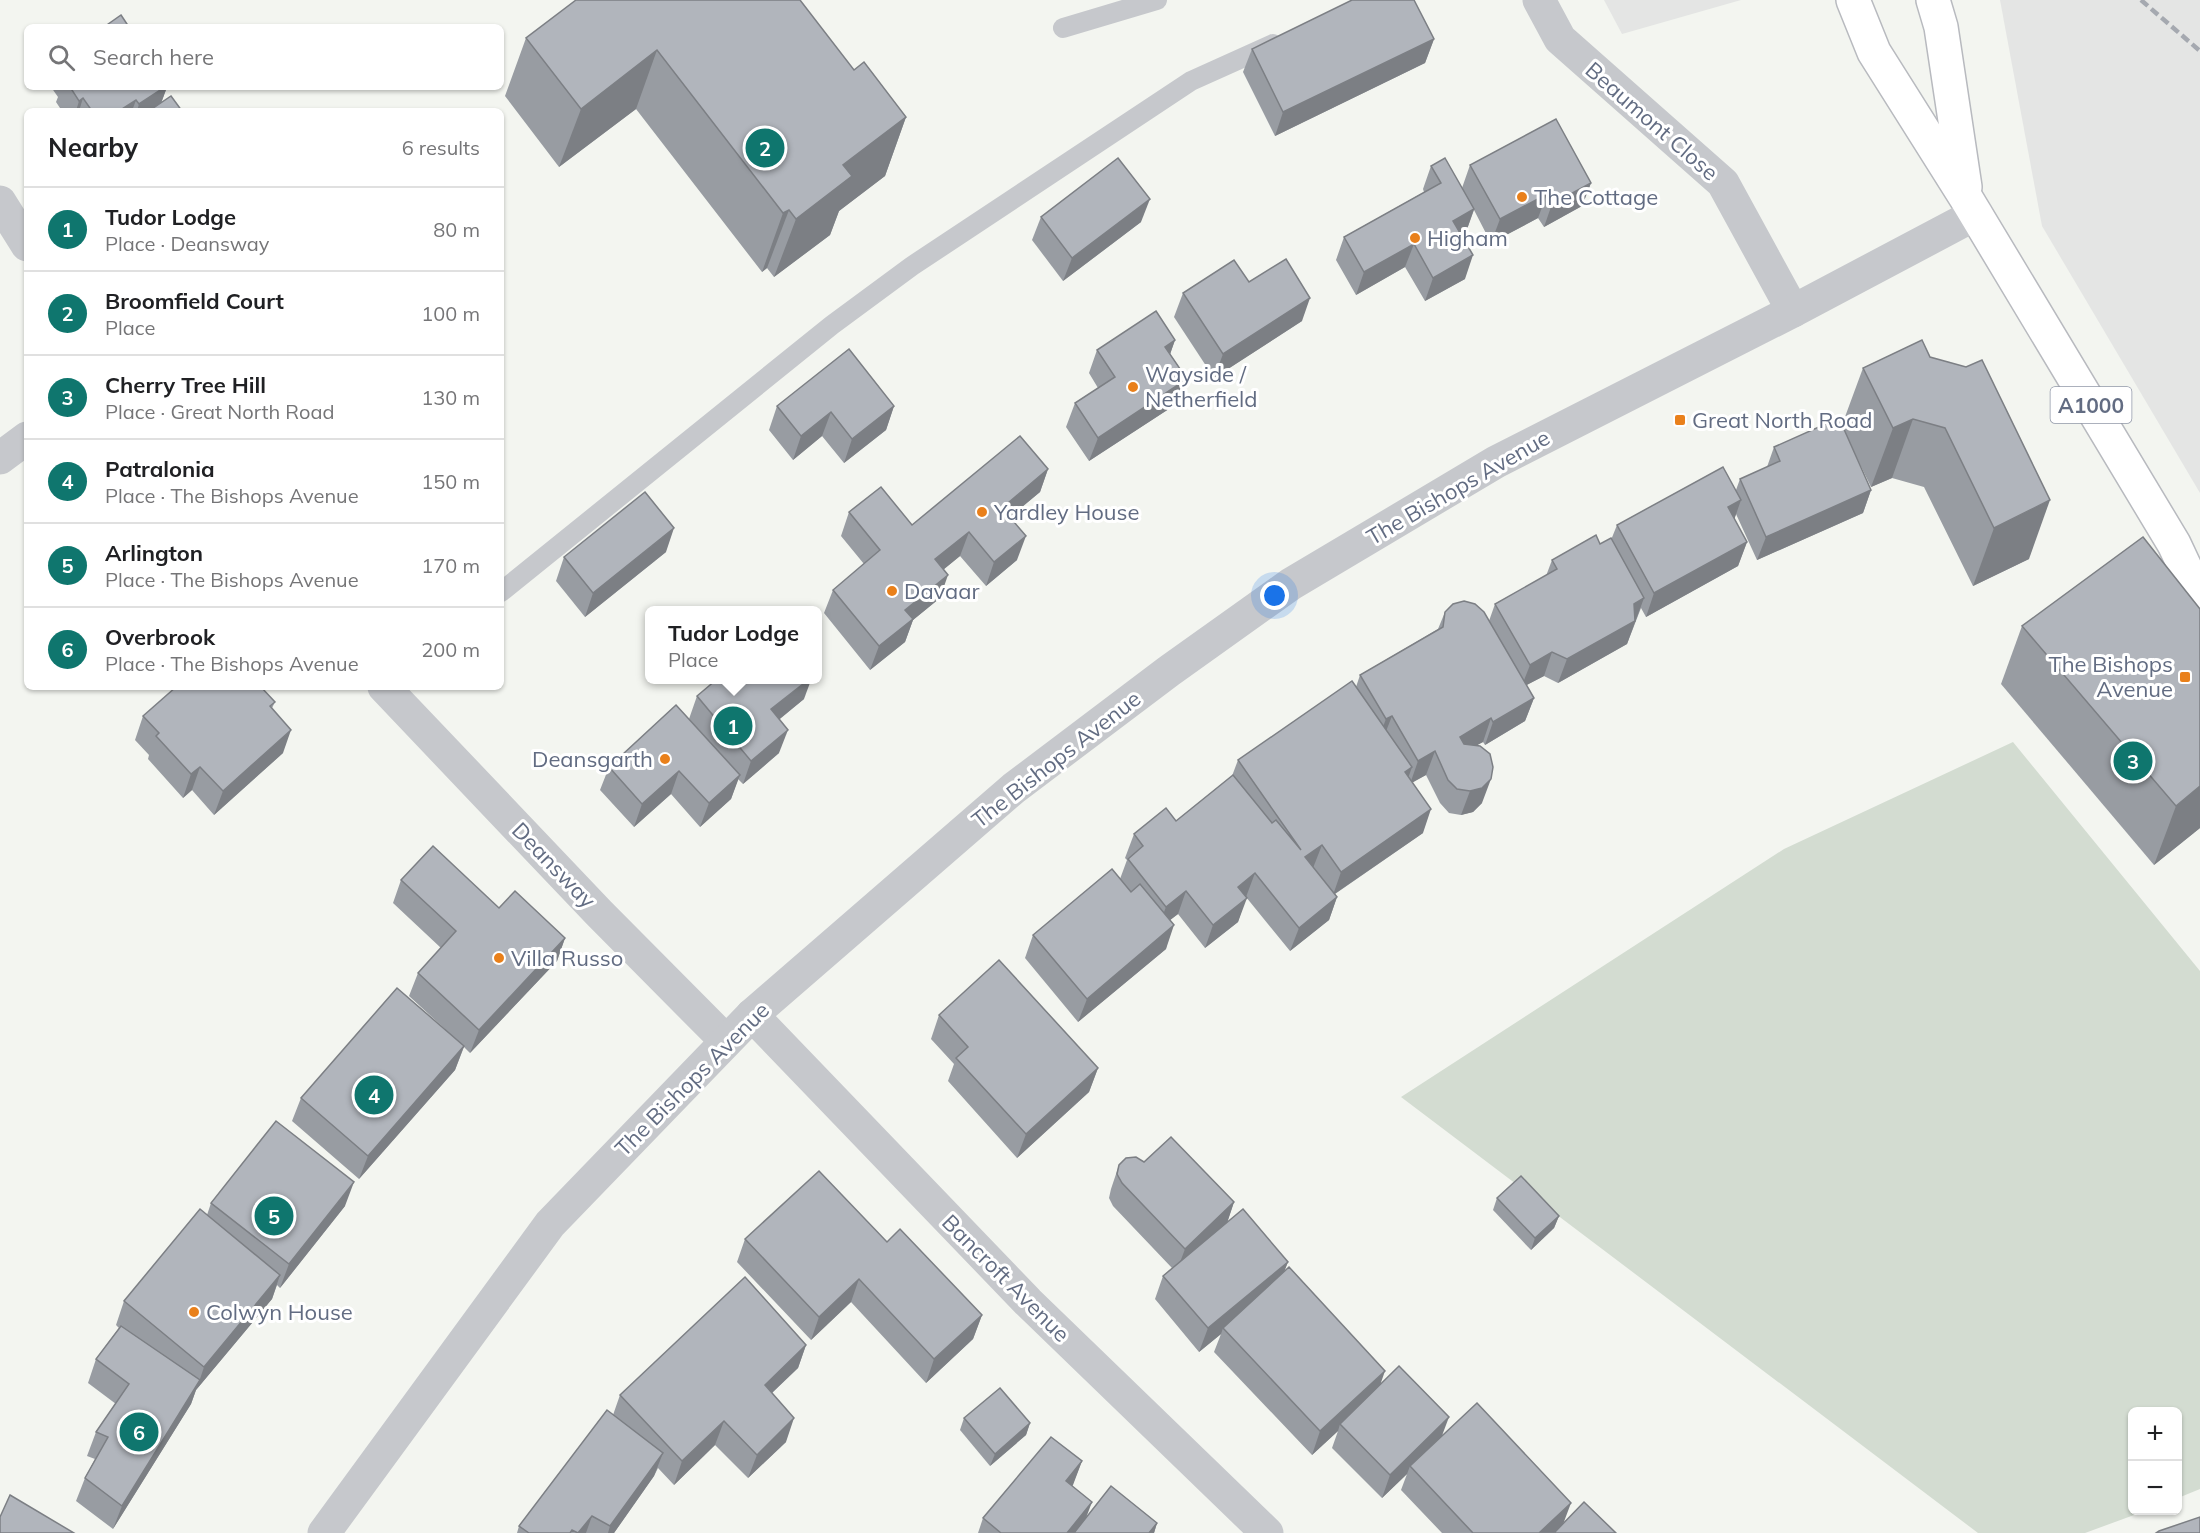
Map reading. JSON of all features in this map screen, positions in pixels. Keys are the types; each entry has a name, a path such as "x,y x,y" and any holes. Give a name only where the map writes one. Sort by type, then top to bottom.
{"main road":[{"name":"A1000","path":"1853,0 1874,52 1971,206 2174,544 2200,599"},
{"name":"A1000","path":"1933,0 1941,27 1971,206"}],"street":[{"name":"Beaumont Close","path":"1539,0 1560,39 1723,183 1793,311"},
{"path":"0,202 24,240"},
{"name":"The Bishops Avenue","path":"324,1533 550,1224 752,1015 1014,788 1169,671 1291,584 1496,462 1793,311 1971,206"},
{"path":"0,458 24,440"},
{"name":"Deansway","path":"387,690 598,912 726,1041"},
{"name":"Bancroft Avenue","path":"752,1015 1028,1302 1267,1533"}],"lane":[{"path":"1063,28 1157,0"},
{"path":"504,590 832,325 912,266 1191,81 1289,36"}],"shaded area":[{"path":"1604,0 1741,0 1622,34"},
{"path":"2000,0 2200,0 2200,493 2042,226"},
{"path":"2013,742 2200,971 2200,1489 2182,1496 2182,1407 2128,1407 2128,1515 2134,1515 2085,1533 1978,1533 1401,1097 1784,849"}],"building":[{"path":"576,0 800,0 854,70 864,62 906,117 843,165 852,176 796,219 789,210 783,213 657,50 581,109 526,38"},
{"path":"1352,0 1414,0 1434,39 1283,112 1252,49"},
{"path":"121,15 127,24 108,24"},
{"path":"72,90 160,90 139,104 136,100 124,108 90,108 83,98 79,101"},
{"path":"171,96 180,108 153,108"},
{"path":"1556,119 1591,183 1552,204 1547,194 1500,219 1470,165"},
{"path":"1118,158 1150,199 1072,258 1041,217"},
{"path":"1445,158 1474,209 1453,221 1473,255 1433,278 1414,244 1364,272 1344,237 1441,183 1431,166"},
{"path":"1286,259 1310,298 1223,354 1183,293 1234,260 1249,282"},
{"name":"Wayside / Netherfield","path":"1156,311 1175,340 1165,347 1187,379 1098,438 1075,403 1115,377 1097,350"},
{"path":"1922,340 1930,357 1966,367 1982,360 2050,500 1994,528 1945,428 1913,419 1893,428 1863,368"},
{"path":"849,349 894,406 852,439 831,412 801,436 777,406"},
{"path":"1839,418 1871,490 1766,537 1740,479 1780,461 1774,447"},
{"path":"1020,436 1048,469 1002,508 1026,536 994,562 969,532 935,559 948,575 905,610 913,619 879,646 833,590 880,550 849,512 881,487 912,525"},
{"path":"1723,467 1741,500 1728,507 1747,542 1654,593 1617,525"},
{"path":"645,492 674,528 593,593 564,557"},
{"path":"1596,535 1600,544 1611,538 1644,598 1634,604 1635,621 1567,659 1552,652 1530,665 1495,604 1557,569 1552,560"},
{"path":"2143,537 2200,609 2200,786 2176,806 2022,626"},
{"path":"1464,601 1475,604 1484,612 1534,698 1493,722 1491,718 1460,737 1464,744 1480,746 1490,754 1493,767 1491,779 1482,788 1470,791 1457,789 1448,780 1435,751 1418,761 1392,716 1386,719 1360,675 1443,627 1445,612 1453,604"},
{"path":"1352,681 1412,767 1405,772 1431,809 1341,872 1322,845 1305,857 1337,897 1299,928 1255,873 1238,887 1247,898 1213,925 1186,891 1166,907 1128,859 1143,846 1134,834 1166,808 1176,821 1233,775 1272,823 1276,820 1301,850 1238,760"},
{"path":"711,684 803,684 771,709 788,730 751,761 697,696"},
{"path":"173,690 264,690 275,702 270,706 291,730 223,791 200,767 191,774 156,736 159,733 143,716"},
{"path":"676,705 740,775 709,803 679,771 642,804 609,767"},
{"name":"Villa Russo","path":"433,846 499,908 515,891 565,938 479,1030 418,973 456,931 401,880"},
{"path":"1112,869 1131,892 1140,884 1174,925 1087,999 1033,935"},
{"path":"999,960 1098,1068 1026,1134 956,1058 968,1047 939,1015"},
{"path":"397,988 464,1046 368,1156 301,1098"},
{"path":"276,1121 354,1182 289,1264 211,1203"},
{"path":"1171,1137 1234,1202 1185,1249 1122,1183 1117,1174 1119,1165 1126,1158 1136,1157 1144,1162"},
{"path":"819,1171 887,1242 900,1229 982,1315 934,1359 859,1279 819,1317 745,1239"},
{"path":"1521,1176 1559,1216 1535,1238 1497,1198"},
{"name":"Colwyn House","path":"200,1209 280,1275 204,1367 124,1301"},
{"path":"1243,1209 1288,1262 1208,1328 1163,1276"},
{"path":"1289,1267 1385,1371 1320,1431 1223,1328"},
{"path":"745,1277 806,1345 765,1385 794,1418 757,1455 724,1421 682,1461 620,1395"},
{"path":"121,1326 200,1380 122,1506 85,1478 108,1437 96,1432 129,1384 96,1359"},
{"path":"1399,1366 1449,1417 1390,1475 1340,1424"},
{"path":"1000,1388 1030,1423 995,1454 964,1418"},
{"path":"1477,1403 1571,1503 1539,1533 1473,1533 1410,1466"},
{"path":"607,1410 663,1453 610,1526 592,1516 578,1533 572,1530 570,1533 529,1533 519,1526"},
{"path":"1051,1437 1082,1461 1066,1481 1092,1502 1067,1533 1001,1533 983,1518"},
{"path":"1111,1486 1157,1523 1149,1533 1074,1533"},
{"path":"10,1495 74,1533 0,1533 0,1517"},
{"path":"1584,1502 1616,1533 1554,1533"},
{"path":"2200,1517 2200,1533 2156,1533 2159,1531"}],"railway":[{"path":"2141,0 2200,51"}],"place":[{"name":"Broomfield Court","path":"765,148"},
{"name":"The Cottage","path":"1522,197"},
{"name":"Higham","path":"1415,238"},
{"name":"Wayside / Netherfield","path":"1133,387"},
{"name":"Great North Road","path":"1680,420"},
{"name":"Yardley House","path":"982,512"},
{"name":"Davaar","path":"892,591"},
{"name":"The Bishops Avenue","path":"2185,677"},
{"name":"Tudor Lodge","path":"733,726"},
{"name":"Deansgarth","path":"665,759"},
{"name":"Cherry Tree Hill","path":"2133,761"},
{"name":"Villa Russo","path":"499,958"},
{"name":"Patralonia","path":"374,1095"},
{"name":"Arlington","path":"274,1216"},
{"name":"Colwyn House","path":"194,1312"},
{"name":"Overbrook","path":"139,1432"}]}
